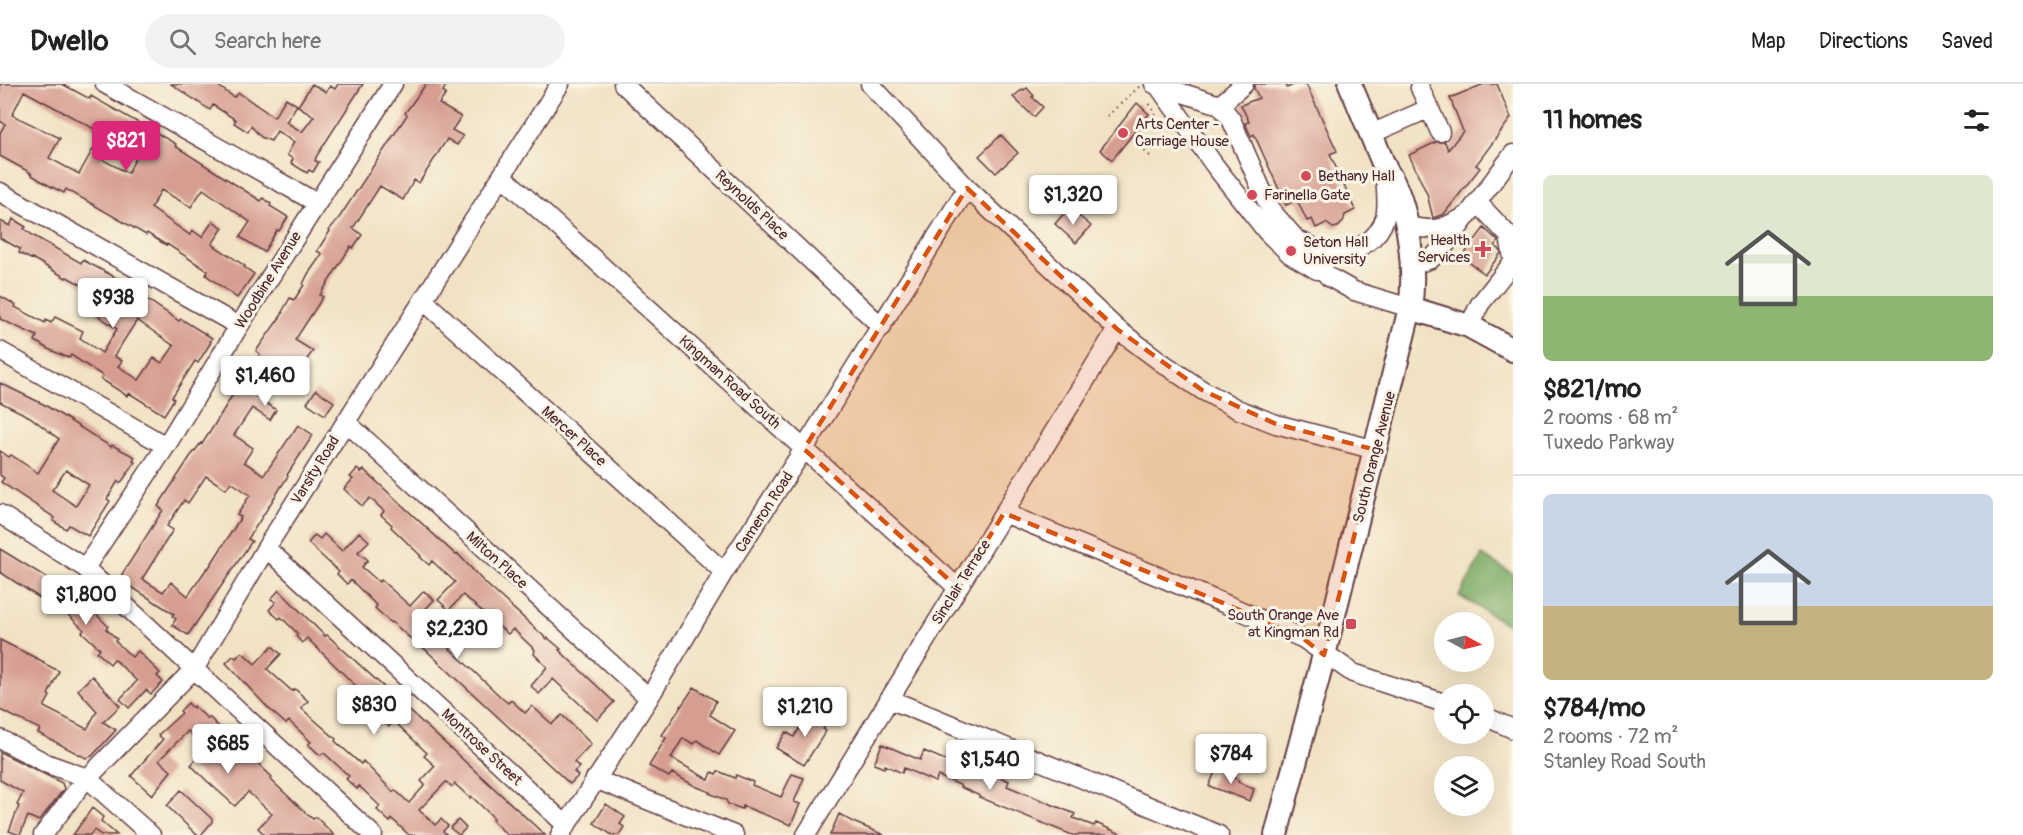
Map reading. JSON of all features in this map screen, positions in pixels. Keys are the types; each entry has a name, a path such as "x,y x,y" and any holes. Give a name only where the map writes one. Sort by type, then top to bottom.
{"main road":[{"name":"South Orange Avenue","path":"1276,835 1376,450 1413,287 1413,265 1406,226 1392,179 1386,170 1350,84"},
{"path":"1410,308 1469,326 1513,350"}],"street":[{"path":"105,84 317,202"},
{"name":"Woodbine Avenue","path":"85,568 166,446 239,326 393,84"},
{"name":"Varsity Road","path":"43,835 87,778 195,668 266,548 560,84"},
{"name":"Reynolds Place","path":"623,84 882,327"},
{"path":"870,84 967,188 1117,329 1202,390 1237,409 1276,424 1376,450"},
{"path":"1151,88 1231,92 1231,118 1267,202 1329,277"},
{"path":"1151,88 1267,232 1290,254 1354,291 1410,308"},
{"path":"1420,88 1440,132"},
{"path":"1371,134 1430,108"},
{"path":"1215,166 1244,150"},
{"path":"1413,265 1431,259 1437,254 1455,234 1513,154"},
{"path":"1299,241 1336,254 1355,250 1369,242 1384,219 1387,201 1384,182 1386,170"},
{"name":"Kingman Road South","path":"502,176 958,588"},
{"name":"Cameron Road","path":"563,830 649,698 724,572 882,327 967,188"},
{"path":"0,192 239,326"},
{"path":"1406,226 1440,230 1471,209"},
{"path":"1469,326 1480,304 1513,260 1509,236 1471,209"},
{"name":"Mercer Place","path":"423,300 724,572"},
{"name":"Sinclair Terrace","path":"806,835 1117,329"},
{"path":"0,351 166,446"},
{"name":"Milton Place","path":"346,422 649,698"},
{"path":"1004,513 1304,639 1353,673 1434,700"},
{"path":"0,514 85,568 373,835"},
{"name":"Montrose Street","path":"266,548 563,830"},
{"path":"889,699 1219,835"},
{"path":"1494,720 1513,729"},
{"path":"0,739 48,764 87,778 151,835"},
{"path":"595,779 734,835"}],"path":[{"path":"1107,116 1151,88"},
{"path":"1150,156 1135,142 1155,118 1155,110 1149,103 1151,88"}],"highlighted area":[{"path":"967,188 1117,329 1202,390 1276,424 1376,450 1324,655 1304,639 1228,605 1004,513 958,588 804,449"}],"green space":[{"path":"1482,555 1513,574 1513,628 1494,617 1494,612 1486,612 1459,596"}],"building":[{"path":"0,84 62,84 90,99 91,96 176,144 175,146 261,201 263,198 271,204 270,206 288,217 264,252 240,237 250,222 203,189 191,207 161,190 151,208 190,235 192,230 202,237 213,221 223,228 212,244 254,274 237,298 206,275 208,271 167,244 147,233 146,235 66,189 64,193 50,186 0,156 0,133 5,124 0,121","holes":["24,91 102,133 79,174 49,158 60,138 12,115","113,138 139,152 128,173 101,159"]},
{"path":"171,84 215,84 234,97 239,93 274,117 286,98 297,105 286,122 302,132 314,116 298,106 312,84 326,92 330,86 335,89 338,84 363,84 316,157 315,161 319,162 313,172 309,170 307,173 291,163 293,159 287,155 294,142 277,131 271,141 261,137 251,126 248,132 234,123 236,120 213,105 210,110"},
{"path":"426,84 447,84 443,91 446,94 439,104 461,117 452,130 463,136 457,145 447,139 419,183 414,180 403,200 380,186 353,228 362,235 353,248 351,246 320,295 323,297 295,340 313,351 292,380 272,366 258,386 261,388 256,396 276,410 270,420 252,408 234,435 253,448 244,462 264,475 298,425 313,435 248,539 252,541 188,635 172,625 176,619 172,616 174,614 119,579 163,510 158,506 213,427 235,391 231,389 240,375 244,378 260,354 256,351 283,313 290,298 294,300 304,285 308,274 322,254 317,251 329,230 407,115 405,113","holes":["206,476 226,489 231,482 250,495 237,515 241,517 188,596 171,582 163,592 142,579 173,530 167,526 184,500 188,503"]},
{"name":"Bethany Hall","path":"1255,84 1285,84 1287,88 1295,84 1306,84 1337,151 1330,154 1355,210 1345,215 1338,227 1333,228 1326,223 1316,228 1312,219 1307,221 1297,200 1286,205 1254,134 1251,136 1245,123 1249,122 1241,105 1259,98 1254,88"},
{"path":"1484,84 1497,84 1511,118 1476,165 1480,168 1444,214 1433,218 1427,194 1409,155 1436,142 1445,142 1448,150 1463,131 1450,98"},
{"path":"1027,88 1034,96 1032,97 1043,107 1034,117 1013,97"},
{"name":"Arts Center - Carriage House","path":"1137,103 1149,114 1112,160 1100,150"},
{"path":"1001,135 1018,153 996,173 979,156"},
{"path":"1066,211 1070,214 1073,211 1091,226 1076,243 1055,224"},
{"path":"13,219 26,227 24,229 34,236 81,263 83,260 113,276 179,321 181,319 212,338 198,363 195,361 172,397 174,399 164,415 129,393 127,396 101,379 103,376 71,355 69,358 48,349 35,341 37,336 0,319 0,296 45,323 46,320 51,323 55,317 83,331 80,338 102,353 117,329 96,314 105,300 98,296 99,294 19,253 20,249 0,238 0,221 10,226","holes":["137,320 174,346 162,363 154,358 139,380 118,366 122,361 114,356"]},
{"name":"Health Services","path":"1484,228 1498,241 1495,246 1501,253 1485,274 1462,257"},
{"path":"0,383 45,405 111,447 112,445 135,457 133,461 135,462 123,480 120,483 118,481 107,499 110,501 88,536 69,525 66,529 53,521 55,518 1,482 4,478 0,475 0,451 9,457 11,455 38,473 59,439 30,417 0,402","holes":["66,470 89,485 76,506 52,490"]},
{"path":"316,390 334,402 325,415 307,403"},
{"path":"357,469 361,472 364,470 456,555 458,554 484,582 561,649 559,650 614,702 597,720 553,679 539,694 531,686 547,667 534,654 535,650 513,629 508,634 463,595 449,610 438,600 455,582 432,561 429,565 420,557 391,527 392,525 381,515 384,511 370,498 362,506 344,489 353,479 350,477"},
{"path":"359,532 369,541 358,552 368,560 362,567 379,582 381,580 410,606 424,591 434,600 418,617 437,635 440,631 442,634 456,619 465,628 448,647 503,699 508,703 511,700 525,713 532,706 552,724 562,715 591,744 574,762 579,767 574,772 578,776 570,784 415,640 391,623 351,580 347,584 337,574 339,572 308,543 315,535 320,539 324,534 342,551"},
{"path":"0,549 46,577 83,607 86,604 108,626 106,629 117,639 115,641 132,657 138,651 160,673 157,676 163,682 151,694 146,690 129,708 120,699 137,681 114,659 110,664 97,652 100,649 57,604 51,602 49,604 0,572"},
{"path":"279,590 325,636 327,635 545,835 507,835 492,820 494,818 471,796 470,798 455,784 452,787 446,782 419,810 435,825 441,819 448,826 443,831 447,835 409,835 392,819 390,822 377,810 380,806 359,786 357,789 346,779 349,776 324,753 320,755 308,744 311,742 289,721 286,724 268,708 226,663 233,656 236,658 242,652 255,664 272,646 281,654 267,669 292,691 295,689 308,701 301,708 336,739 335,741 361,764 363,761 393,792 395,790 409,803 425,785 421,781 435,766 424,756 427,753 394,721 389,727 367,707 365,709 358,702 365,695 307,638 302,643 296,636 298,634 281,617 279,619 269,610 276,602 271,599"},
{"path":"0,640 59,671 44,707 87,729 97,711 78,690 92,676 120,706 103,722 116,730 92,756 86,758 38,733 40,729 0,710"},
{"path":"694,687 716,701 710,715 735,731 719,755 697,740 694,744 683,738 671,758 709,780 712,772 716,774 718,771 735,778 736,775 753,782 752,785 781,797 792,774 804,778 794,802 800,804 791,825 743,806 742,809 728,804 726,800 672,773 669,777 649,766 666,738 662,735"},
{"path":"188,703 208,719 209,717 221,729 219,731 243,754 245,751 272,777 270,779 307,814 313,819 316,817 334,835 265,835 258,828 272,814 248,792 235,806 207,781 191,765 206,749 188,731 159,760 171,771 152,795 131,776 163,739 158,735 182,713 180,711"},
{"path":"813,708 830,720 823,729 826,731 804,765 776,748 786,732 794,737"},
{"path":"882,744 920,760 924,751 992,780 995,775 1009,781 1007,786 1075,814 1073,818 1094,826 1096,823 1123,835 1072,835 979,797 960,785 938,776 935,782 904,768 902,773 885,765 884,768 874,764"},
{"path":"0,752 62,783 64,789 39,821 28,816 20,835 9,831 23,793 0,780"},
{"path":"1216,770 1234,774 1233,777 1239,780 1238,782 1254,789 1250,801 1209,786"},
{"path":"181,790 212,819 201,835 197,835 167,806"},
{"path":"606,804 625,817 620,824 624,827 619,835 612,835 594,823"},
{"path":"92,808 103,817 101,821 117,835 101,835 94,830 90,835 73,835"},
{"path":"839,814 853,822 884,835 830,835"},
{"path":"458,820 466,828 459,835 450,828"}],"place":[{"name":"Arts Center - Carriage House","path":"1123,133"},
{"name":"Bethany Hall","path":"1306,176"},
{"name":"Farinella Gate","path":"1252,195"},
{"name":"Health Services","path":"1483,249"},
{"name":"Seton Hall University","path":"1291,251"},
{"name":"South Orange Ave at Kingman Rd","path":"1351,624"}]}
